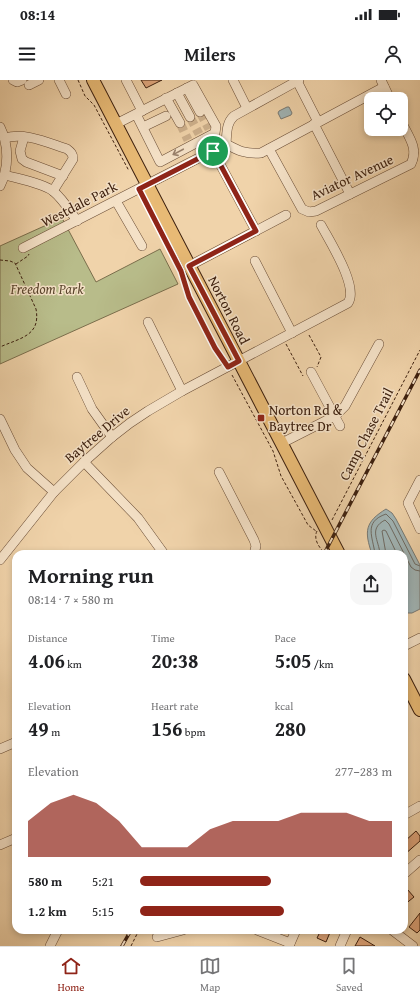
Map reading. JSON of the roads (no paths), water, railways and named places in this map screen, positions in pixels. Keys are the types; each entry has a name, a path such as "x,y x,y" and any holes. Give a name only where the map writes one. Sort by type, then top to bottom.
{"main road":[{"name":"Norton Road","path":"93,80 147,185 185,268 239,361 337,550"},
{"path":"408,687 420,710"}],"street":[{"path":"13,80 17,82 39,80"},
{"path":"59,80 66,94"},
{"path":"116,124 139,112 166,98 194,85 212,130 190,142 160,162 143,128 139,112 126,80"},
{"path":"233,80 247,108"},
{"path":"350,194 316,123 298,81 247,108 231,119 227,129 226,144 242,152 250,154 260,153 316,123 382,84"},
{"path":"187,88 200,112"},
{"path":"177,93 190,117"},
{"path":"166,98 180,123"},
{"path":"143,128 166,116"},
{"path":"0,127 5,138 7,152 5,175 0,186"},
{"path":"5,138 12,136 32,138 71,151 73,159 53,191"},
{"name":"Aviator Avenue","path":"269,149 302,209 309,212 316,211 411,164 415,156 414,148 408,136"},
{"path":"24,137 20,150 22,159 26,162 63,176"},
{"name":"Westdale Park","path":"23,248 226,144"},
{"path":"213,151 256,231"},
{"path":"5,175 53,191 66,204 76,221"},
{"path":"116,201 142,246"},
{"path":"185,268 286,216"},
{"name":"Baytree Drive","path":"0,559 54,492 112,437 148,411 182,391 348,303 352,296 348,277 321,225"},
{"path":"254,261 292,333"},
{"path":"148,322 182,391"},
{"path":"282,443 335,416 345,406 379,344"},
{"path":"311,372 340,426"},
{"path":"77,377 92,409 112,437"},
{"path":"0,419 15,450 27,468 54,492"},
{"path":"84,462 138,518 161,550"},
{"path":"220,472 254,540 256,546 255,550"},
{"path":"420,480 408,503 420,529"},
{"path":"408,644 420,638"},
{"path":"0,749 12,744"},
{"path":"408,813 420,806"},
{"path":"0,845 12,840"},
{"path":"408,870 420,860"},
{"path":"50,946 56,934"},
{"path":"157,938 170,934"},
{"path":"266,934 289,944 294,934"},
{"path":"340,946 344,934"},
{"path":"397,934 413,946"}],"water":[{"path":"289,107 292,113 291,115 281,119 278,113 279,111"},
{"path":"386,509 392,513 420,565 420,609 412,613 408,613 408,550 370,550 369,546 367,533 368,528 370,523"}],"tunnel":[{"path":"200,112 209,129"},
{"path":"190,117 199,134"},
{"path":"180,123 188,140"}],"railway":[{"path":"326,550 420,370"},
{"path":"122,946 129,934"}],"place":[{"name":"Norton Rd & Baytree Dr","path":"261,418"}],"park label":[{"name":"Freedom Park","path":"47,289"}]}
